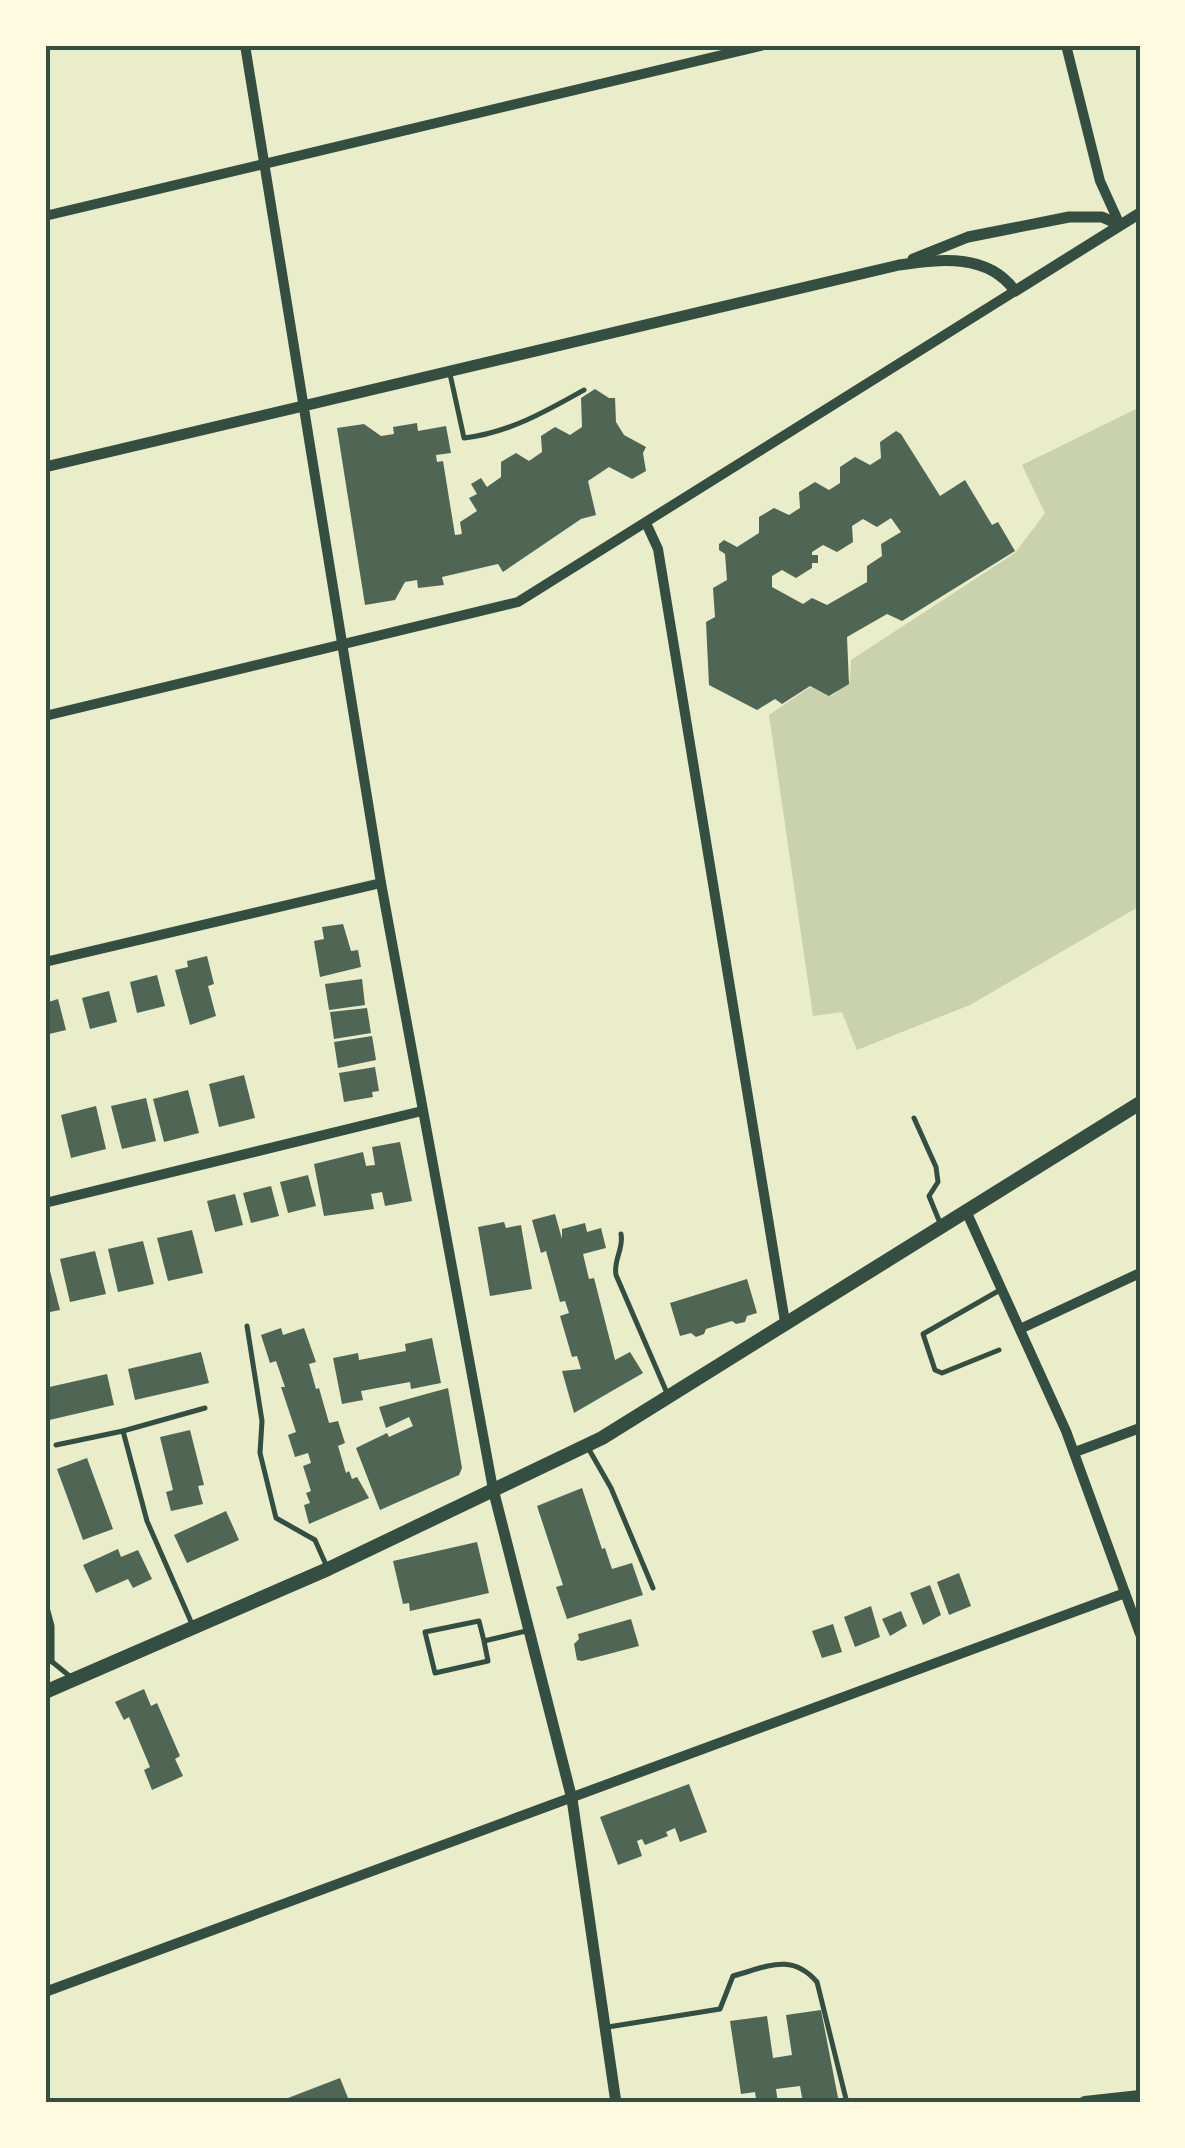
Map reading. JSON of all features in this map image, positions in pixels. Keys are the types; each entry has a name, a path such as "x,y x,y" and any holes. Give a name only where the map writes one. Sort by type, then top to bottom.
{"main road":[{"path":"45,1692 328,1570 586,1445 1140,1103"},
{"path":"1085,2103 1140,2098"}],"street":[{"path":"245,45 422,1111 493,1490 572,1799 616,2103"},
{"path":"45,216 764,45"},
{"path":"1066,45 1100,181 1120,225"},
{"path":"45,716 518,602 1140,214"},
{"path":"899,266 954,242 1069,216 1102,217 1120,225"},
{"path":"45,467 899,266 955,261 982,264 1001,274 1015,292"},
{"path":"646,523 658,550 784,1322"},
{"path":"45,962 381,882"},
{"path":"45,1203 422,1111"},
{"path":"966,1211 1074,1452 1140,1634"},
{"path":"1020,1329 1140,1273"},
{"path":"1074,1452 1140,1428"},
{"path":"45,1992 1125,1593"}],"lane":[{"path":"449,372 464,438 492,435 584,390"},
{"path":"914,1118 936,1167 938,1182 929,1196 942,1226"},
{"path":"621,1234 623,1244 614,1268 616,1275 669,1396"},
{"path":"999,1350 942,1373 935,1370 923,1334 1002,1289"},
{"path":"247,1326 262,1421 260,1454 276,1518 316,1540 328,1570"},
{"path":"56,1446 206,1408"},
{"path":"122,1431 147,1521 194,1626"},
{"path":"586,1445 611,1488 653,1588"},
{"path":"45,1600 52,1626 52,1662"},
{"path":"479,1621 484,1641 488,1661 435,1673 425,1632 479,1621"},
{"path":"484,1641 529,1630"},
{"path":"45,1656 74,1680"},
{"path":"605,2027 720,2009 733,1976 788,1962 808,1971 817,1982 847,2103"}],"green space":[{"path":"1140,407 1140,906 970,1005 857,1050 842,1012 813,1016 769,715 810,687 832,696 850,680 851,660 1015,553 1045,513 1022,465"}],"building":[{"path":"595,389 615,398 616,422 624,435 646,447 646,471 632,479 609,467 588,481 596,515 581,519 503,572 498,564 442,577 444,585 418,588 417,580 405,582 395,600 365,605 337,428 364,424 381,436 394,434 393,427 417,423 418,431 446,426 451,453 436,455 437,462 443,461 455,535 462,534 460,522 477,511 469,498 477,494 471,484 481,478 487,487 501,477 501,462 516,453 529,461 542,452 541,436 555,427 570,435 582,427 581,398"},
{"path":"896,431 901,434 940,496 965,480 992,525 998,522 1015,551 902,621 887,614 847,637 849,684 829,696 810,686 782,704 775,699 757,710 709,685 706,622 715,617 713,588 727,580 725,554 719,550 719,544 724,540 737,547 759,533 759,517 774,508 789,515 800,508 799,492 815,482 829,490 840,483 840,467 855,457 870,465 881,458 880,442","holes":["891,518 901,532 881,544 882,556 867,566 867,582 827,605 812,598 803,604 772,587 772,576 782,570 796,578 812,568 812,563 818,563 818,555 812,552 823,545 837,552 853,542 852,526 863,519 877,527"]},
{"path":"343,924 351,951 358,950 361,967 320,977 314,941 324,939 322,927"},
{"path":"207,956 214,984 208,986 216,1016 190,1025 175,970 188,967 187,961"},
{"path":"157,975 165,1006 137,1013 130,982"},
{"path":"362,979 365,1005 329,1010 325,984"},
{"path":"109,991 117,1022 90,1029 82,998"},
{"path":"58,999 66,1030 45,1035 45,1003"},
{"path":"367,1008 371,1033 334,1039 330,1012"},
{"path":"372,1036 376,1060 338,1068 334,1042"},
{"path":"375,1067 379,1091 372,1092 373,1097 344,1102 339,1073"},
{"path":"244,1075 255,1118 219,1127 209,1084"},
{"path":"188,1090 199,1133 164,1142 153,1099"},
{"path":"146,1098 156,1141 122,1149 111,1106"},
{"path":"96,1106 106,1149 71,1158 61,1115"},
{"path":"400,1142 412,1201 385,1206 382,1192 371,1194 374,1209 324,1216 314,1164 363,1152 366,1166 375,1165 372,1147"},
{"path":"308,1175 316,1206 288,1213 280,1182"},
{"path":"271,1186 279,1216 251,1223 243,1193"},
{"path":"235,1194 243,1225 215,1232 207,1201"},
{"path":"555,1214 562,1239 562,1229 585,1223 587,1232 601,1228 606,1248 583,1254 589,1279 594,1278 615,1360 630,1352 643,1373 574,1413 562,1371 581,1369 577,1356 572,1357 560,1316 569,1313 565,1301 560,1302 546,1251 541,1253 532,1220"},
{"path":"504,1222 506,1228 521,1225 532,1289 490,1296 478,1227"},
{"path":"192,1230 203,1273 168,1281 157,1238"},
{"path":"143,1241 154,1284 118,1292 108,1249"},
{"path":"95,1251 106,1294 70,1302 60,1259"},
{"path":"49,1267 60,1310 45,1313 45,1268"},
{"path":"747,1279 757,1313 747,1316 745,1322 732,1321 706,1329 696,1337 691,1333 680,1336 670,1303"},
{"path":"281,1328 283,1335 304,1328 316,1362 309,1364 316,1389 319,1388 329,1423 338,1421 345,1443 338,1446 346,1473 349,1471 352,1479 357,1477 369,1498 309,1524 304,1505 310,1503 306,1493 311,1491 303,1466 311,1463 308,1453 295,1457 288,1435 296,1432 281,1387 285,1387 276,1361 270,1363 261,1335"},
{"path":"432,1338 441,1383 411,1389 410,1382 361,1391 363,1400 342,1404 333,1358 358,1353 359,1360 406,1351 405,1344"},
{"path":"201,1352 209,1383 135,1400 128,1369"},
{"path":"107,1374 114,1405 45,1421 45,1388"},
{"path":"448,1388 462,1468 459,1475 380,1510 356,1448 413,1426 409,1417 386,1428 379,1407"},
{"path":"190,1430 204,1485 198,1486 203,1504 171,1511 166,1492 173,1490 160,1437"},
{"path":"87,1458 113,1529 83,1540 57,1469"},
{"path":"582,1488 612,1569 632,1563 643,1595 567,1619 556,1587 563,1585 537,1506"},
{"path":"226,1511 239,1540 187,1563 174,1535"},
{"path":"477,1542 489,1593 410,1611 409,1603 403,1604 393,1561"},
{"path":"118,1549 121,1557 138,1550 152,1579 133,1588 128,1579 96,1593 83,1565"},
{"path":"959,1573 971,1606 949,1615 937,1582"},
{"path":"930,1585 941,1615 923,1625 910,1593"},
{"path":"871,1606 880,1637 855,1647 844,1617"},
{"path":"901,1611 907,1626 890,1636 882,1619"},
{"path":"631,1619 639,1646 577,1660 574,1644 578,1634"},
{"path":"833,1624 842,1652 822,1658 812,1631"},
{"path":"144,1689 151,1706 157,1703 180,1756 175,1759 183,1776 152,1790 144,1770 150,1767 129,1717 124,1720 115,1702"},
{"path":"689,1784 707,1832 680,1842 675,1828 666,1832 668,1836 645,1845 642,1839 637,1841 642,1856 618,1865 600,1817"},
{"path":"821,2010 839,2103 803,2103 800,2086 776,2089 778,2103 741,2103 756,2099 755,2092 741,2094 730,2021 767,2016 773,2058 792,2055 786,2015"},
{"path":"340,2078 350,2103 275,2103"}]}
